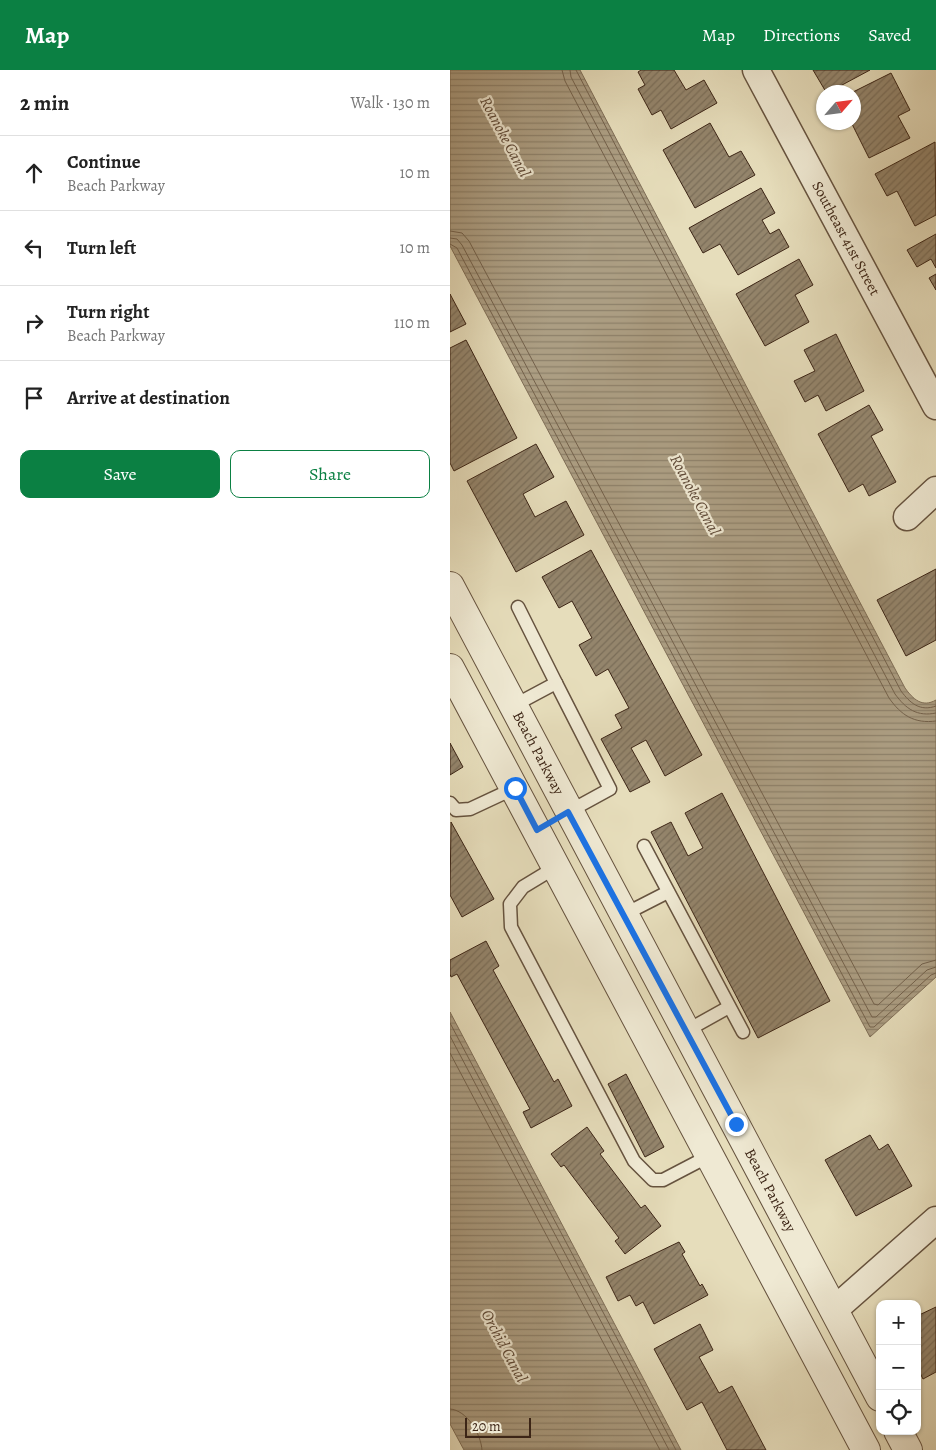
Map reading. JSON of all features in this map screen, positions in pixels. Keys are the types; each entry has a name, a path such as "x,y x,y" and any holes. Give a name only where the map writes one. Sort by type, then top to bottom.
{"street":[{"name":"Southeast 41st Street","path":"756,70 936,406"},
{"path":"907,517 936,490"},
{"name":"Beach Parkway","path":"450,586 568,812 876,1390"},
{"path":"450,668 866,1450"},
{"path":"537,830 568,812"},
{"path":"804,1334 936,1220"},
{"path":"900,1435 908,1450"}],"lane":[{"path":"518,607 610,789 568,812"},
{"path":"513,706 556,683"},
{"path":"450,803 456,810 470,809 515,788"},
{"path":"644,846 742,1032"},
{"path":"556,867 523,887 510,904 511,927 629,1152 634,1161 653,1180 662,1180 709,1156"},
{"path":"624,915 668,892"},
{"path":"686,1031 729,1007"}],"water":[{"name":"Roanoke Canal","path":"450,70 580,70 905,688 911,696 922,703 936,700 936,977 870,1037 450,246"},
{"name":"Orchid Canal","path":"450,1012 681,1450 464,1450 450,1424"}],"building":[{"path":"641,70 674,70 686,90 704,80 717,103 671,129 661,110 652,115 638,89 645,85 638,72"},
{"path":"813,70 870,70 842,85 822,85"},
{"path":"891,73 910,110 898,116 910,138 869,158 855,130 861,130 861,88"},
{"path":"710,123 729,157 741,151 755,175 695,208 663,150"},
{"path":"935,142 936,215 915,226 897,191 887,196 875,174"},
{"path":"761,188 775,213 762,220 770,234 779,229 789,247 738,275 720,244 703,253 689,228"},
{"path":"936,234 936,268 931,259 917,267 907,250"},
{"path":"799,259 813,285 795,295 809,322 765,346 736,294"},
{"path":"936,274 936,290 929,278"},
{"path":"450,294 466,324 450,332"},
{"path":"836,334 864,391 826,411 818,395 805,402 794,381 815,371 804,350"},
{"path":"466,340 517,438 454,471 450,463 450,348"},
{"path":"869,405 883,430 871,436 896,482 869,496 863,484 849,492 818,434"},
{"path":"536,444 554,477 523,494 535,517 566,501 584,535 516,572 467,481"},
{"path":"591,550 702,755 665,776 646,740 631,748 650,782 630,792 601,739 622,728 615,715 629,708 608,669 596,676 579,645 592,638 572,601 559,608 542,577"},
{"path":"936,569 936,640 906,656 877,600"},
{"path":"450,743 463,767 450,775"},
{"path":"722,793 830,1001 758,1038 651,832 671,822 688,856 703,848 685,813"},
{"path":"451,822 494,899 462,917 450,895"},
{"path":"486,941 499,966 493,970 554,1082 558,1079 572,1106 531,1128 523,1112 530,1109 457,974 451,977 450,974 450,960"},
{"path":"626,1074 664,1147 645,1157 608,1084"},
{"path":"587,1127 604,1151 600,1154 641,1208 645,1205 661,1226 625,1254 615,1241 619,1238 564,1165 561,1167 551,1154"},
{"path":"870,1135 879,1150 888,1144 912,1186 856,1216 825,1160"},
{"path":"679,1242 685,1252 682,1254 700,1286 702,1284 708,1295 654,1324 643,1302 636,1306 630,1295 618,1301 606,1277"},
{"path":"936,1307 936,1372 923,1379 921,1375 921,1314"},
{"path":"700,1324 713,1350 699,1357 719,1393 732,1386 766,1450 727,1450 702,1402 687,1410 654,1349"}],"route":[{"path":"515,788 537,830 568,812 736,1124"}]}
